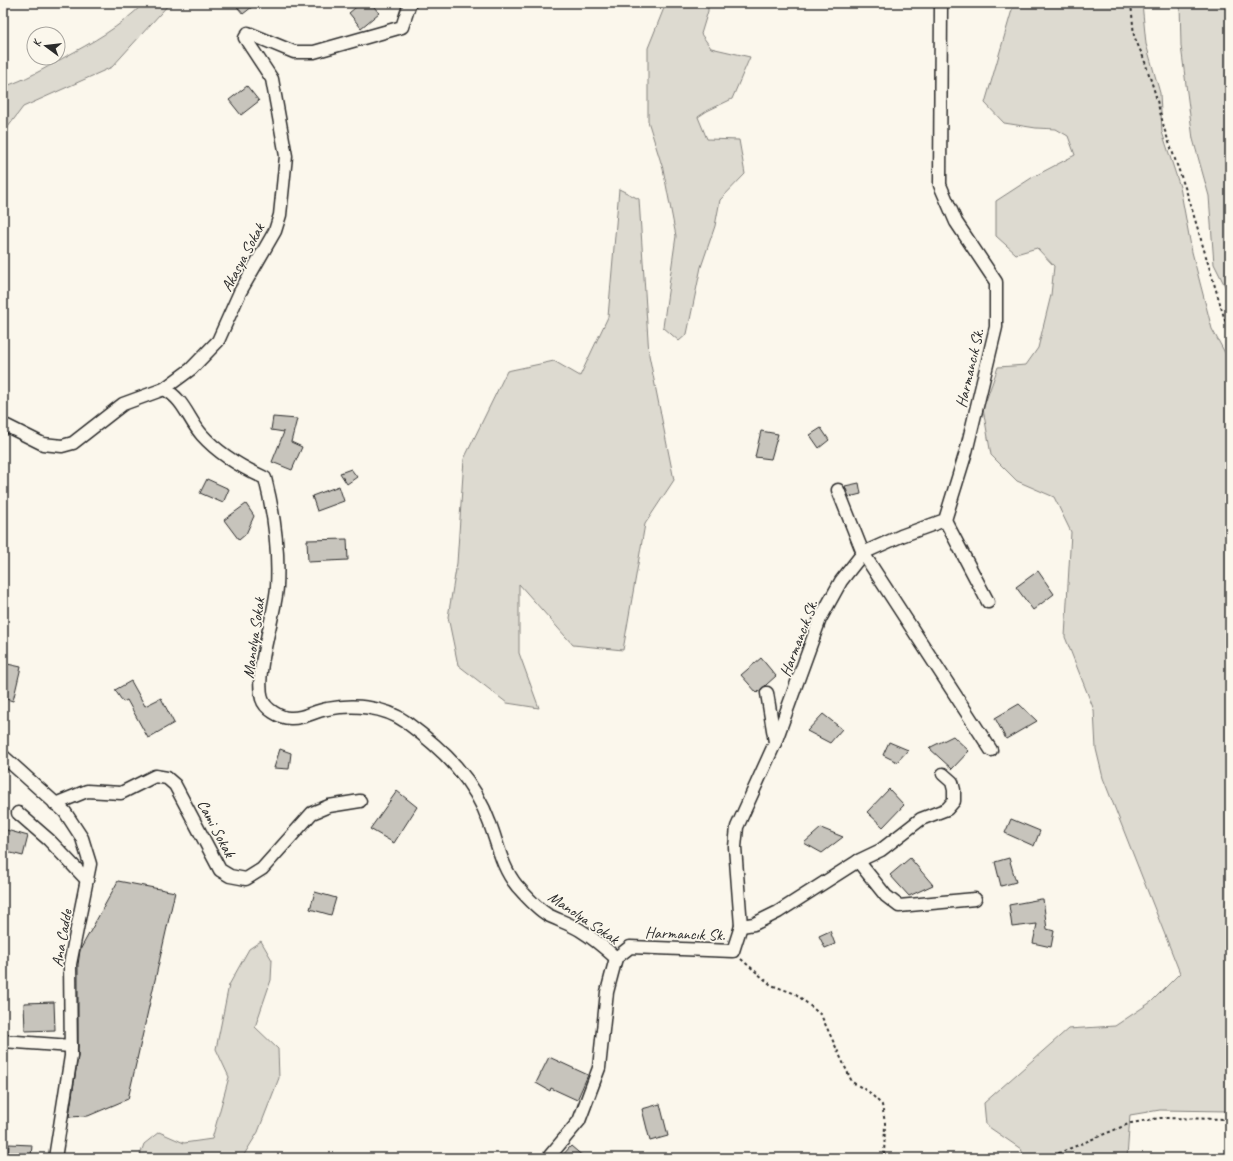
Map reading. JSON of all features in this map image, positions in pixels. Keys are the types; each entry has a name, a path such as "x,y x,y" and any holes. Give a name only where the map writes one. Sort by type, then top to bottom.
{"street":[{"name":"Akasya Sokak","path":"3,426 7,426 43,444 62,446 73,443 123,404 164,389 191,369 218,341 240,292 275,231 280,215 286,156 272,79 245,38 248,33 294,52 314,52 402,27 410,3"},
{"name":"Harmancık Sk.","path":"616,958 630,947 733,951 741,926 735,847 737,827 775,743 820,619 841,581 863,553 901,536 945,520 966,452 996,327 996,282 956,222 940,185 940,3"},
{"name":"Manolya Sokak","path":"164,389 174,394 202,435 226,455 252,472 265,478 271,500 276,534 277,588 261,679 262,700 274,713 288,719 304,717 326,709 372,707 404,720 434,744 463,773 477,795 490,824 498,851 516,885 545,914 579,930 616,958"},
{"path":"838,490 863,553 991,750"},
{"path":"945,520 988,602"},
{"path":"767,693 775,743"},
{"name":"Ana Cadde","path":"3,756 65,812 82,838 90,864 70,964 71,1056 55,1158"},
{"path":"741,926 754,924 778,912 858,861 881,850 921,819 948,809 954,801 954,790 952,782 943,774"},
{"name":"Cami Sokak","path":"55,804 87,792 121,792 155,776 167,778 175,785 220,870 230,876 246,879 262,869 312,812 329,806 360,801"},
{"path":"18,813 49,840 87,880"},
{"path":"858,861 886,896 899,906 975,899"},
{"path":"548,1158 579,1121 599,1068 608,992 616,958"},
{"path":"3,1041 70,1046"}],"path":[{"path":"1131,3 1134,36 1155,93 1165,131 1193,210 1230,338"},
{"path":"733,951 771,985 796,994 821,1015 852,1082 868,1092 882,1105 885,1123 884,1158"},
{"path":"1047,1158 1131,1123 1160,1118 1230,1119"}],"shaded area":[{"path":"144,3 170,3 112,67 23,107 5,131 3,143 3,87 19,81 48,66 66,66 66,56 116,27"},
{"path":"666,3 708,3 708,11 701,34 711,48 750,57 732,99 698,117 707,139 739,140 745,174 720,200 715,226 701,267 687,334 679,341 663,327 676,236 663,169 648,121 648,48"},
{"path":"1014,3 1142,3 1146,44 1160,93 1162,132 1180,187 1192,252 1212,329 1230,362 1230,1111 1160,1110 1130,1115 1127,1158 1025,1158 1021,1149 986,1125 984,1103 1068,1029 1115,1026 1151,1002 1180,973 1103,778 1096,749 1094,710 1065,637 1071,532 1054,497 1017,481 991,455 983,409 998,367 1026,365 1038,348 1051,295 1054,266 1037,248 1016,254 996,236 996,201 1033,177 1075,155 1068,136 1056,129 1036,128 1004,123 985,103"},
{"path":"1180,3 1230,3 1230,296 1214,264 1209,196 1193,139 1181,46"},
{"path":"619,189 639,199 649,355 674,480 645,524 623,650 573,645 519,584 519,653 539,708 507,703 458,665 448,617 457,563 464,459 507,371 554,361 580,376 608,317"},
{"path":"261,941 272,960 271,980 255,1027 278,1049 279,1078 258,1132 242,1158 139,1158 144,1144 159,1132 184,1143 212,1139 229,1077 216,1049 229,985 249,949"}],"building":[{"path":"234,3 257,3 243,14"},
{"path":"361,3 371,3 379,13 361,28 349,13"},
{"path":"247,86 259,101 241,115 229,100"},
{"path":"273,417 297,419 291,442 302,447 292,470 272,462 284,432 271,430"},
{"path":"821,428 829,440 819,448 810,435"},
{"path":"761,431 778,434 771,459 755,457"},
{"path":"351,469 357,477 347,484 340,473"},
{"path":"207,479 229,489 223,503 200,493"},
{"path":"859,483 861,494 849,497 845,486"},
{"path":"339,486 344,501 317,511 312,496"},
{"path":"246,504 254,516 246,534 239,540 224,520"},
{"path":"347,539 348,560 308,562 307,540"},
{"path":"1038,571 1054,594 1033,610 1016,587"},
{"path":"761,658 776,676 757,693 741,675"},
{"path":"3,663 21,667 13,701 3,698"},
{"path":"131,681 145,706 161,698 174,723 148,738 127,700 123,702 115,690"},
{"path":"1019,704 1037,721 1006,739 995,718"},
{"path":"823,714 842,729 830,743 807,731"},
{"path":"953,736 969,751 952,769 929,748"},
{"path":"889,742 908,750 897,762 883,755"},
{"path":"280,749 291,753 289,769 274,768"},
{"path":"889,789 904,805 883,827 867,812"},
{"path":"397,791 417,807 394,843 370,829"},
{"path":"1011,819 1040,831 1034,846 1005,833"},
{"path":"821,828 843,837 822,853 804,843"},
{"path":"3,829 28,836 23,856 3,851"},
{"path":"910,858 933,885 909,896 890,875"},
{"path":"1009,858 1016,882 1001,886 995,862"},
{"path":"118,881 175,892 128,1099 88,1116 69,1117 78,1056 78,965 80,950"},
{"path":"315,892 336,898 331,915 310,909"},
{"path":"1043,899 1047,929 1054,931 1051,947 1033,943 1037,924 1012,927 1009,905"},
{"path":"830,931 835,944 825,948 819,936"},
{"path":"54,1002 55,1030 25,1031 24,1003"},
{"path":"549,1057 588,1075 577,1100 551,1088 550,1091 536,1083"},
{"path":"660,1104 668,1136 650,1141 642,1109"},
{"path":"9,1144 32,1145 31,1158 8,1158"},
{"path":"571,1146 585,1158 560,1158"}]}
